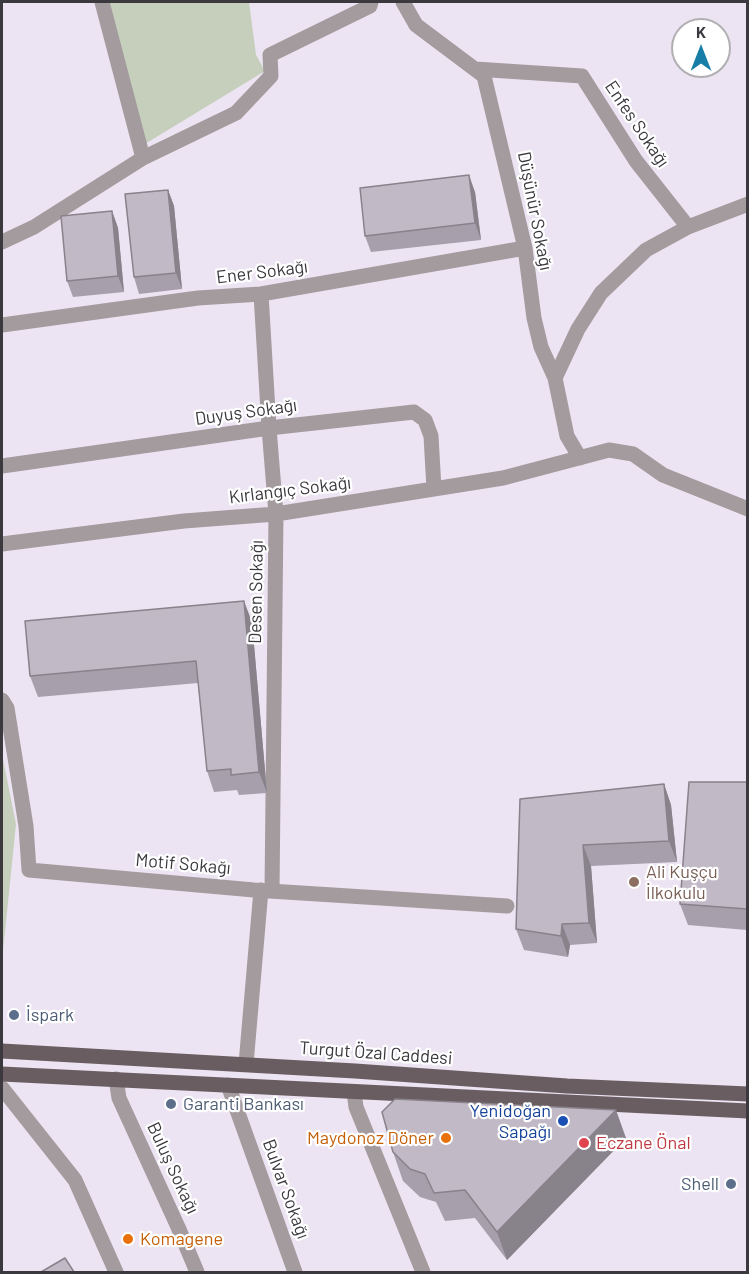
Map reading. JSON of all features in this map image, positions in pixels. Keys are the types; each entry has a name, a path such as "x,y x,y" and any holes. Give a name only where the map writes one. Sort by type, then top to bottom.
{"main road":[{"name":"Turgut Özal Caddesi","path":"2,1051 246,1064 567,1086 747,1094"},
{"path":"2,1074 747,1111"}],"street":[{"path":"102,2 143,159"},
{"name":"Düşünür Sokağı","path":"403,2 417,25 484,76 525,248 534,318 542,347 555,378 567,436 580,458"},
{"path":"2,242 34,227 143,159 236,113 271,76 270,55 373,3"},
{"name":"Enfes Sokağı","path":"475,69 582,76 636,161 688,227"},
{"path":"555,378 578,329 601,293 646,250 688,227 747,204"},
{"name":"Ener Sokağı","path":"2,325 198,298 261,294 525,248"},
{"name":"Desen Sokağı","path":"246,1064 267,890 276,514 261,294"},
{"name":"Duyuş Sokağı","path":"2,466 269,428 414,412 426,420 431,436 434,489"},
{"name":"Kırlangıç Sokağı","path":"2,544 184,521 276,514 503,478 609,450 633,454 663,475 747,509"},
{"name":"Motif Sokağı","path":"2,700 7,708 24,814 29,870 267,890 507,906"},
{"name":"Buluş Sokağı","path":"116,1080 119,1098 197,1272"},
{"name":"Bulvar Sokağı","path":"228,1085 295,1272"},
{"path":"2,1088 75,1180 116,1272"},
{"path":"354,1092 356,1107 423,1272"}],"green space":[{"path":"100,2 249,2 256,55 265,71 140,147"},
{"path":"2,754 16,824 2,961"}],"building":[{"path":"469,175 475,223 365,236 360,188"},
{"path":"168,190 176,273 134,277 125,194"},
{"path":"112,211 118,276 67,281 61,216"},
{"path":"244,601 259,772 231,775 231,769 207,771 196,661 30,676 25,621"},
{"path":"689,782 747,782 747,909 680,904"},
{"path":"664,784 669,841 583,845 589,923 562,924 561,936 516,929 520,799"},
{"path":"395,1099 616,1110 497,1232 465,1190 434,1193 425,1174 410,1169 393,1152 382,1112"},
{"path":"65,1258 74,1272 41,1272"}],"place":[{"name":"Ali Kuşçu İlkokulu","path":"634,882"},
{"name":"İspark","path":"14,1015"},
{"name":"Garanti Bankası","path":"171,1104"},
{"name":"Yenidoğan Sapağı","path":"563,1121"},
{"name":"Maydonoz Döner","path":"446,1138"},
{"name":"Eczane Önal","path":"584,1143"},
{"name":"Shell","path":"731,1184"},
{"name":"Komagene","path":"128,1239"}]}
